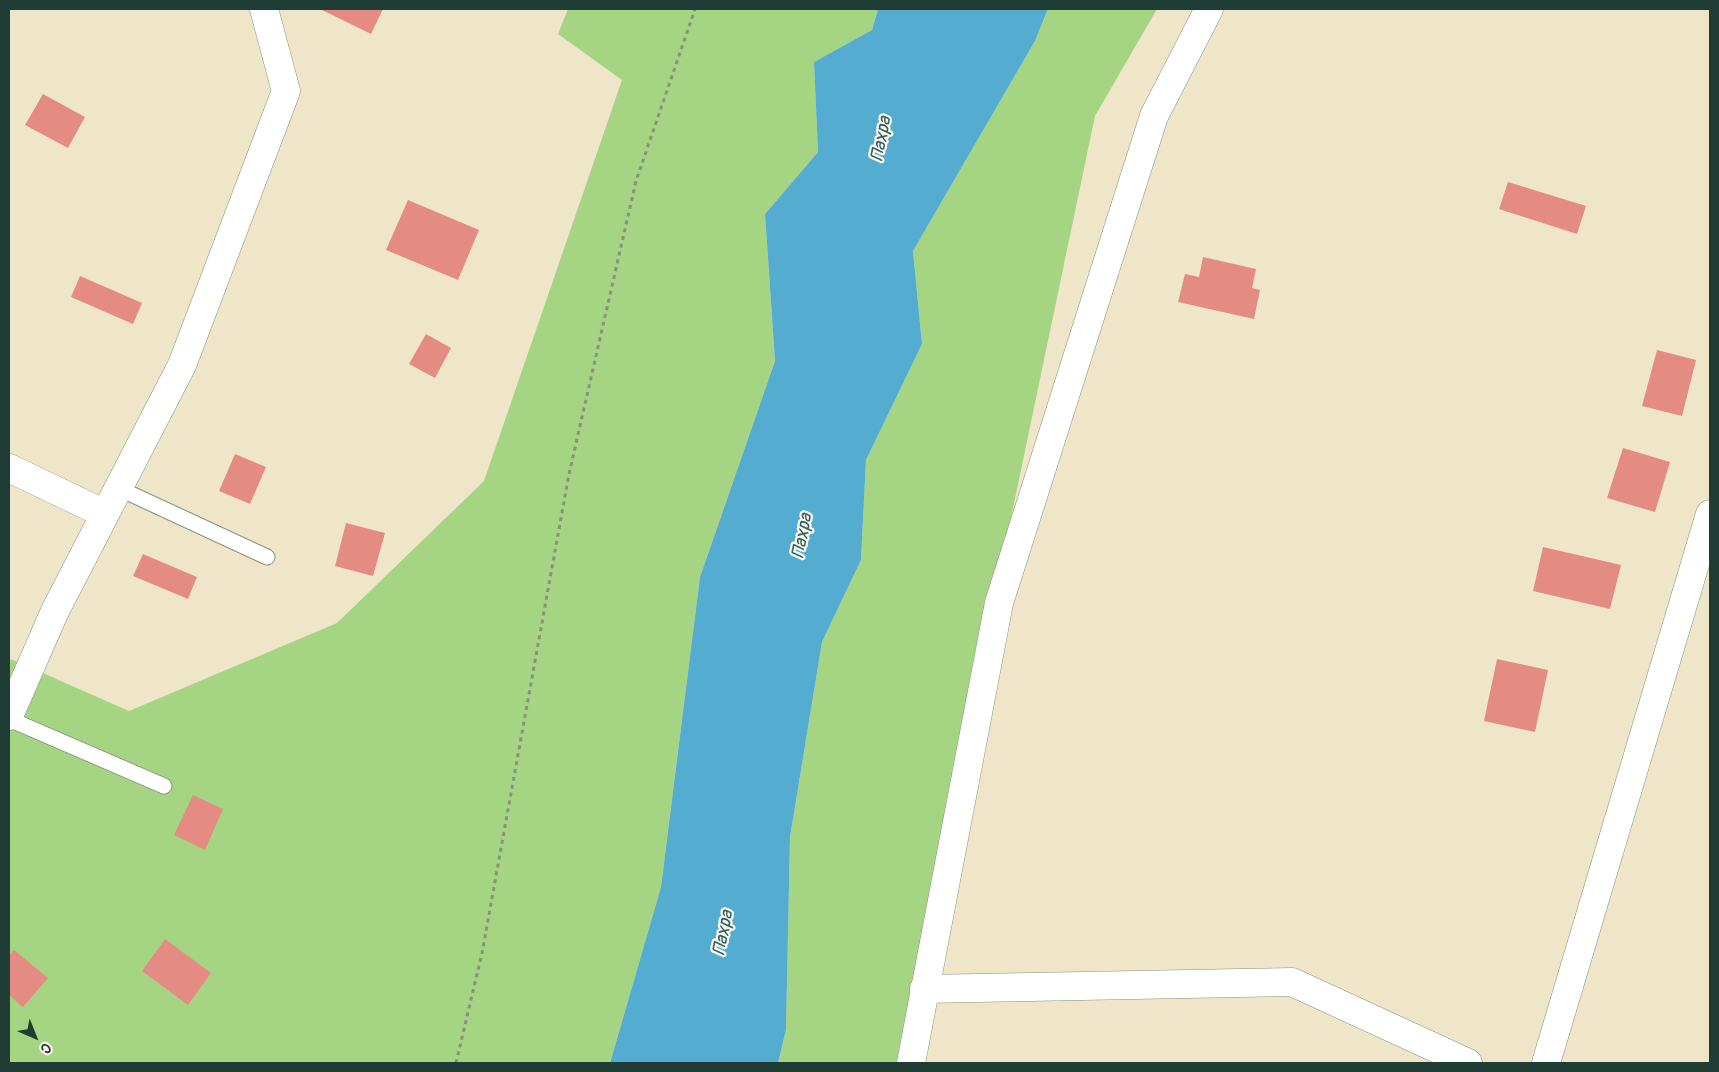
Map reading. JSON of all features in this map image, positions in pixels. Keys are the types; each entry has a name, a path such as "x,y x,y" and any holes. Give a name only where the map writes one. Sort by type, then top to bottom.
{"street":[{"path":"9,718 55,611 182,365 286,91 264,9"},
{"path":"911,1063 999,603 1154,116 1209,9"},
{"path":"9,468 104,514"},
{"path":"1546,1063 1710,514"},
{"path":"924,989 1292,982 1468,1063"}],"lane":[{"path":"118,488 267,557"},
{"path":"9,718 164,786"}],"path":[{"path":"456,1063 482,953 575,446 636,181 695,9"}],"green space":[{"path":"568,9 878,9 872,30 814,62 818,152 765,214 775,361 700,577 661,887 610,1063 9,1063 9,663 11,659 129,711 337,623 484,481 622,80 558,34"},
{"path":"1048,9 1157,9 1095,116 897,1063 778,1063 786,1030 790,837 822,642 861,560 866,460 922,344 913,251 1035,41"}],"water":[{"name":"Пахра","path":"878,9 1048,9 1035,41 913,251 922,344 866,460 861,560 822,642 790,837 786,1030 778,1063 610,1063 661,887 700,577 775,361 765,214 818,152 814,62 872,30"}],"building":[{"path":"320,9 383,9 371,34"},
{"path":"43,94 85,117 68,148 25,125"},
{"path":"1508,182 1586,206 1577,234 1499,209"},
{"path":"408,200 479,230 458,280 386,250"},
{"path":"1203,257 1256,269 1252,288 1260,290 1254,319 1178,302 1185,274 1199,277"},
{"path":"80,276 142,303 133,324 71,297"},
{"path":"426,334 451,348 435,378 409,364"},
{"path":"1657,350 1696,360 1682,416 1642,406"},
{"path":"1623,448 1670,462 1655,512 1607,498"},
{"path":"235,454 266,467 250,504 219,491"},
{"path":"346,523 385,533 373,576 335,566"},
{"path":"1543,547 1621,565 1610,609 1533,591"},
{"path":"143,554 197,577 188,599 133,576"},
{"path":"1497,659 1548,670 1535,732 1484,721"},
{"path":"193,795 223,809 205,850 174,835"},
{"path":"165,939 211,973 188,1005 142,971"},
{"path":"14,950 48,978 23,1007 9,995 9,956"}]}
